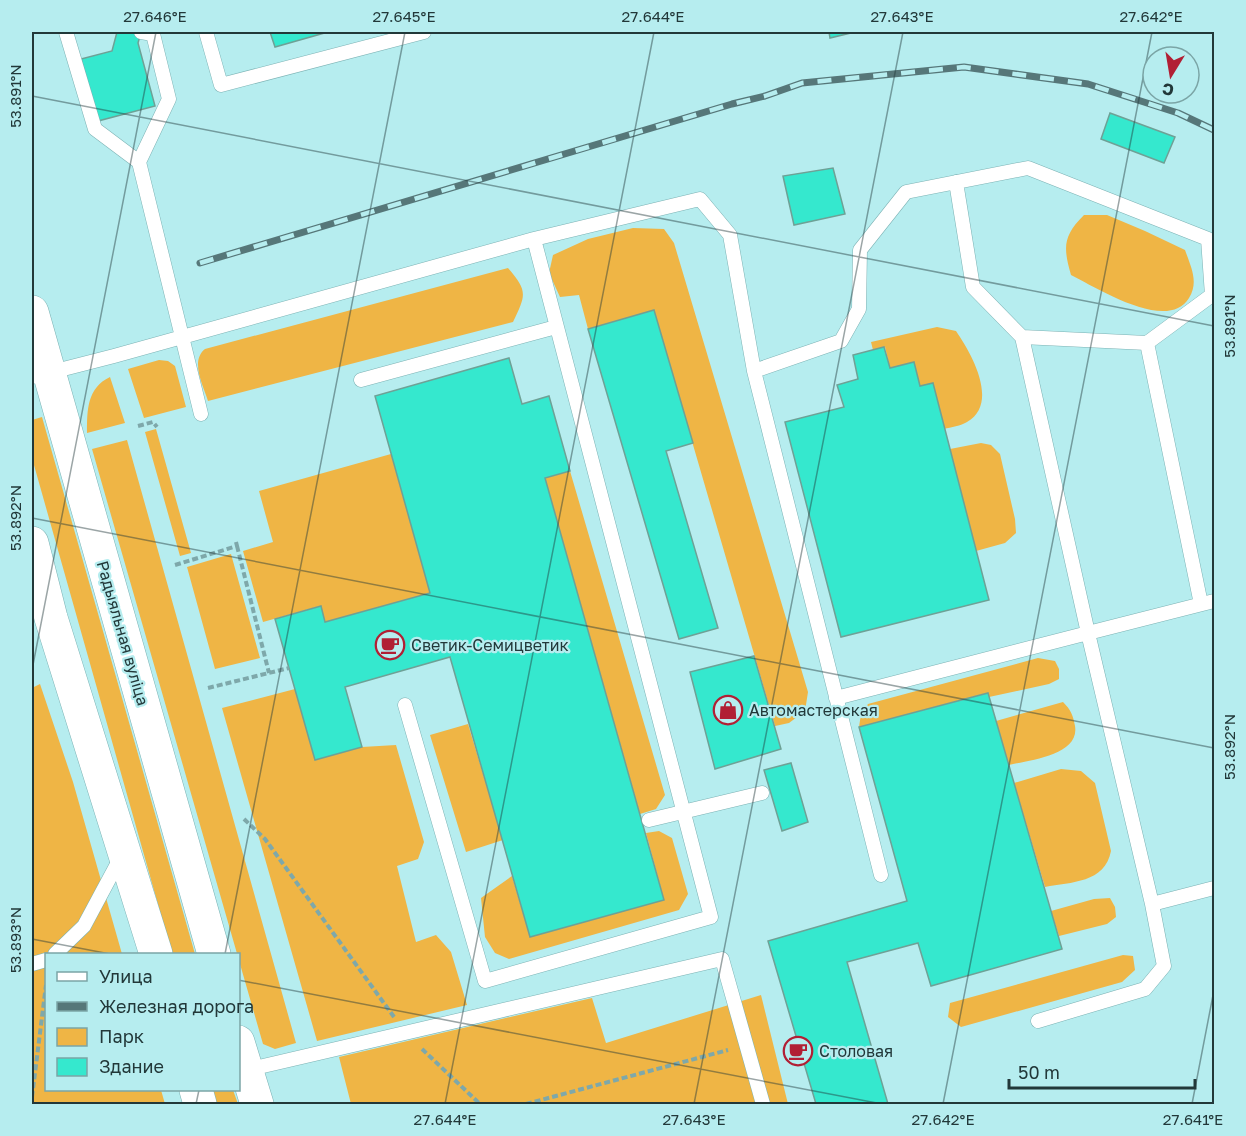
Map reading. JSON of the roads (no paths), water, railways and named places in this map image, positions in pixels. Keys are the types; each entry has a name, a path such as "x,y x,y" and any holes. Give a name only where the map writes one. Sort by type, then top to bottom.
{"main road":[{"name":"Радыяльная вуліца","path":"32,312 41,375 214,953"},
{"path":"32,543 51,618 156,953"},
{"path":"242,1056 257,1104"}],"lane":[{"path":"66,32 95,129 139,162 201,414"},
{"path":"139,162 169,99 153,34 141,32"},
{"path":"206,32 221,85 424,32"},
{"path":"754,371 841,340 859,309 860,250 906,192 1028,168 1208,239 1212,295 1147,343 1022,337"},
{"path":"956,182 973,286 1022,337 1088,633 1152,904 1164,966 1145,989 1038,1021"},
{"path":"41,375 534,239 700,199 730,235 754,371 881,875"},
{"path":"405,705 485,981 711,917 534,239"},
{"path":"361,380 556,327"},
{"path":"836,698 1208,603 1147,343"},
{"path":"650,820 762,793"},
{"path":"56,953 84,926 124,850"},
{"path":"1152,904 1215,888"},
{"path":"242,1056 406,1033 722,959 764,1104"}],"railway":[{"path":"200,263 765,96 802,83 964,67 1088,84 1178,113 1214,130"}],"place":[{"name":"Светик-Семицветик","path":"390,645"},
{"name":"Автомастерская","path":"728,710"},
{"name":"Столовая","path":"798,1051"}]}
